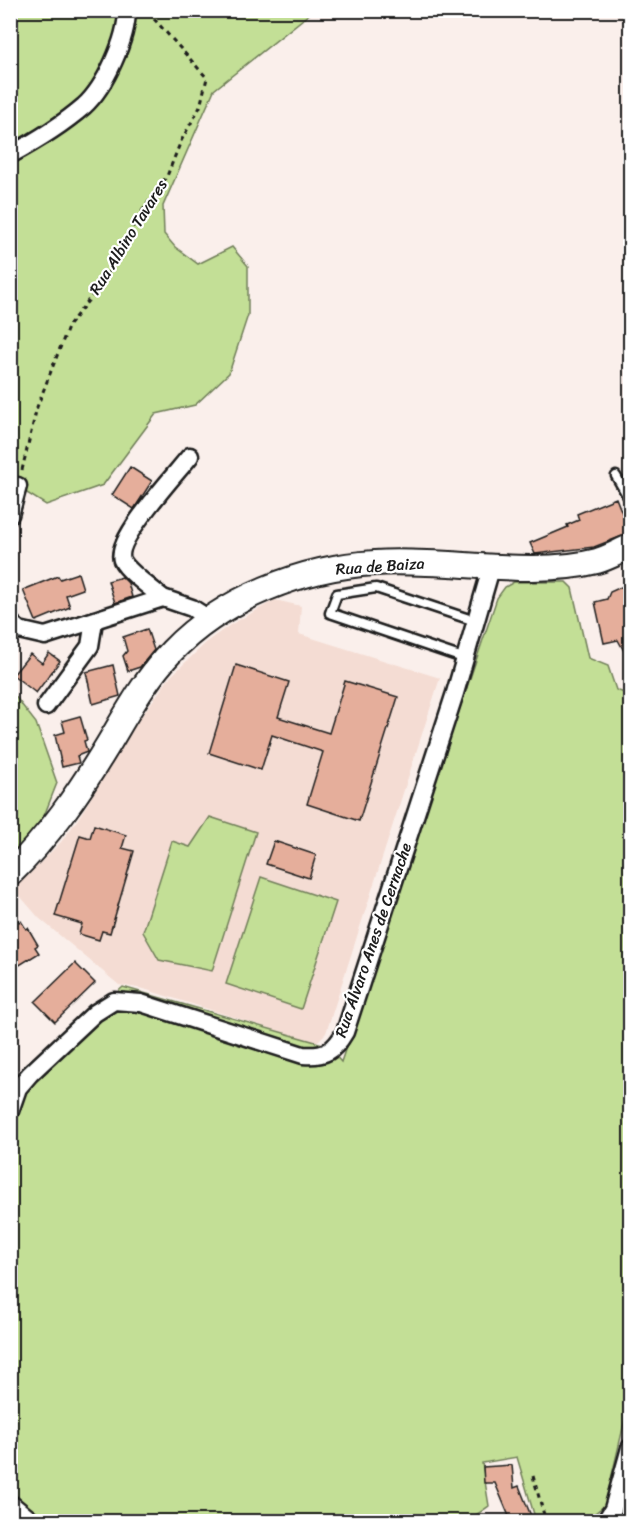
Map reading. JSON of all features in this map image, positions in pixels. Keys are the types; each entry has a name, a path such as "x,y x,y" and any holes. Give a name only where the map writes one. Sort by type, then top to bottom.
{"street":[{"path":"10,155 36,141 86,105 116,59 127,10"},
{"path":"190,456 127,535 120,553 122,562 163,598 192,608 209,619"},
{"path":"10,515 18,486"},
{"name":"Rua de Baiza","path":"10,874 42,842 73,801 148,682 172,651 209,619 273,586 341,565 400,561 553,566 597,561 630,547"},
{"name":"Rua Álvaro Anes de Cernache","path":"10,1111 18,1088 30,1074 95,1013 114,1001 141,1003 303,1055 321,1056 335,1048 345,1032 451,704 492,565"},
{"path":"10,622 19,630 45,636 163,598"},
{"path":"46,706 90,646 94,621"},
{"path":"605,1521 612,1509 630,1448"},
{"path":"10,1503 33,1521"}],"lane":[{"path":"616,476 630,500"},
{"path":"463,658 330,613 337,594 376,588 475,621"}],"path":[{"name":"Rua Albino Tavares","path":"18,486 37,407 69,325 105,279 138,217 167,176 181,141 200,107 207,78 146,10"},
{"path":"533,1476 546,1521"}],"shaded area":[{"path":"275,600 301,606 299,634 440,678 326,1033 318,1041 313,1042 144,989 119,985 39,918 14,889 61,842 78,819 138,721 170,677 209,640 230,625"}],"green space":[{"path":"10,11 313,11 214,90 163,206 164,234 175,247 198,264 232,247 248,266 248,315 229,373 195,405 156,414 103,485 46,505 11,483"},
{"path":"514,582 566,582 572,588 588,658 608,666 616,690 630,695 630,1398 605,1505 585,1521 536,1521 517,1457 482,1463 489,1506 471,1518 459,1522 452,1522 439,1516 434,1522 11,1522 11,1079 19,1081 123,987 326,1045 341,1062 497,598 505,587"},
{"path":"11,691 36,723 57,783 42,821 11,856"},
{"path":"210,817 256,832 212,971 159,960 143,932 172,841 190,847"},
{"path":"261,877 336,902 301,1009 226,984"}],"building":[{"path":"130,467 152,481 134,509 112,495"},
{"path":"616,498 630,533 594,547 535,554 530,543 568,527 567,525 579,520 577,514"},
{"path":"78,573 83,589 66,595 70,607 36,621 23,590 58,576 60,579"},
{"path":"122,577 128,583 132,597 115,603 108,581"},
{"path":"630,583 630,662 618,640 604,643 595,602 607,599 610,592"},
{"path":"147,629 154,650 140,667 128,671 123,656 127,651 123,637"},
{"path":"49,653 60,661 36,693 13,675 30,654 42,663"},
{"path":"113,665 120,696 93,704 86,672"},
{"path":"236,665 289,682 278,717 329,733 345,681 398,697 359,821 307,804 323,752 272,735 261,770 209,753"},
{"path":"80,716 87,740 84,741 87,752 77,756 79,763 62,767 55,735 65,732 62,721"},
{"path":"94,825 126,835 122,848 134,851 110,933 102,931 99,940 79,934 82,924 55,916 80,835 90,838"},
{"path":"274,841 316,855 309,878 266,864"},
{"path":"10,908 19,922 21,921 26,929 28,928 38,945 35,947 39,953 10,971"},
{"path":"75,963 95,983 55,1022 35,1002"},
{"path":"512,1465 514,1488 519,1486 533,1521 511,1521 495,1483 484,1483 483,1467"}]}
